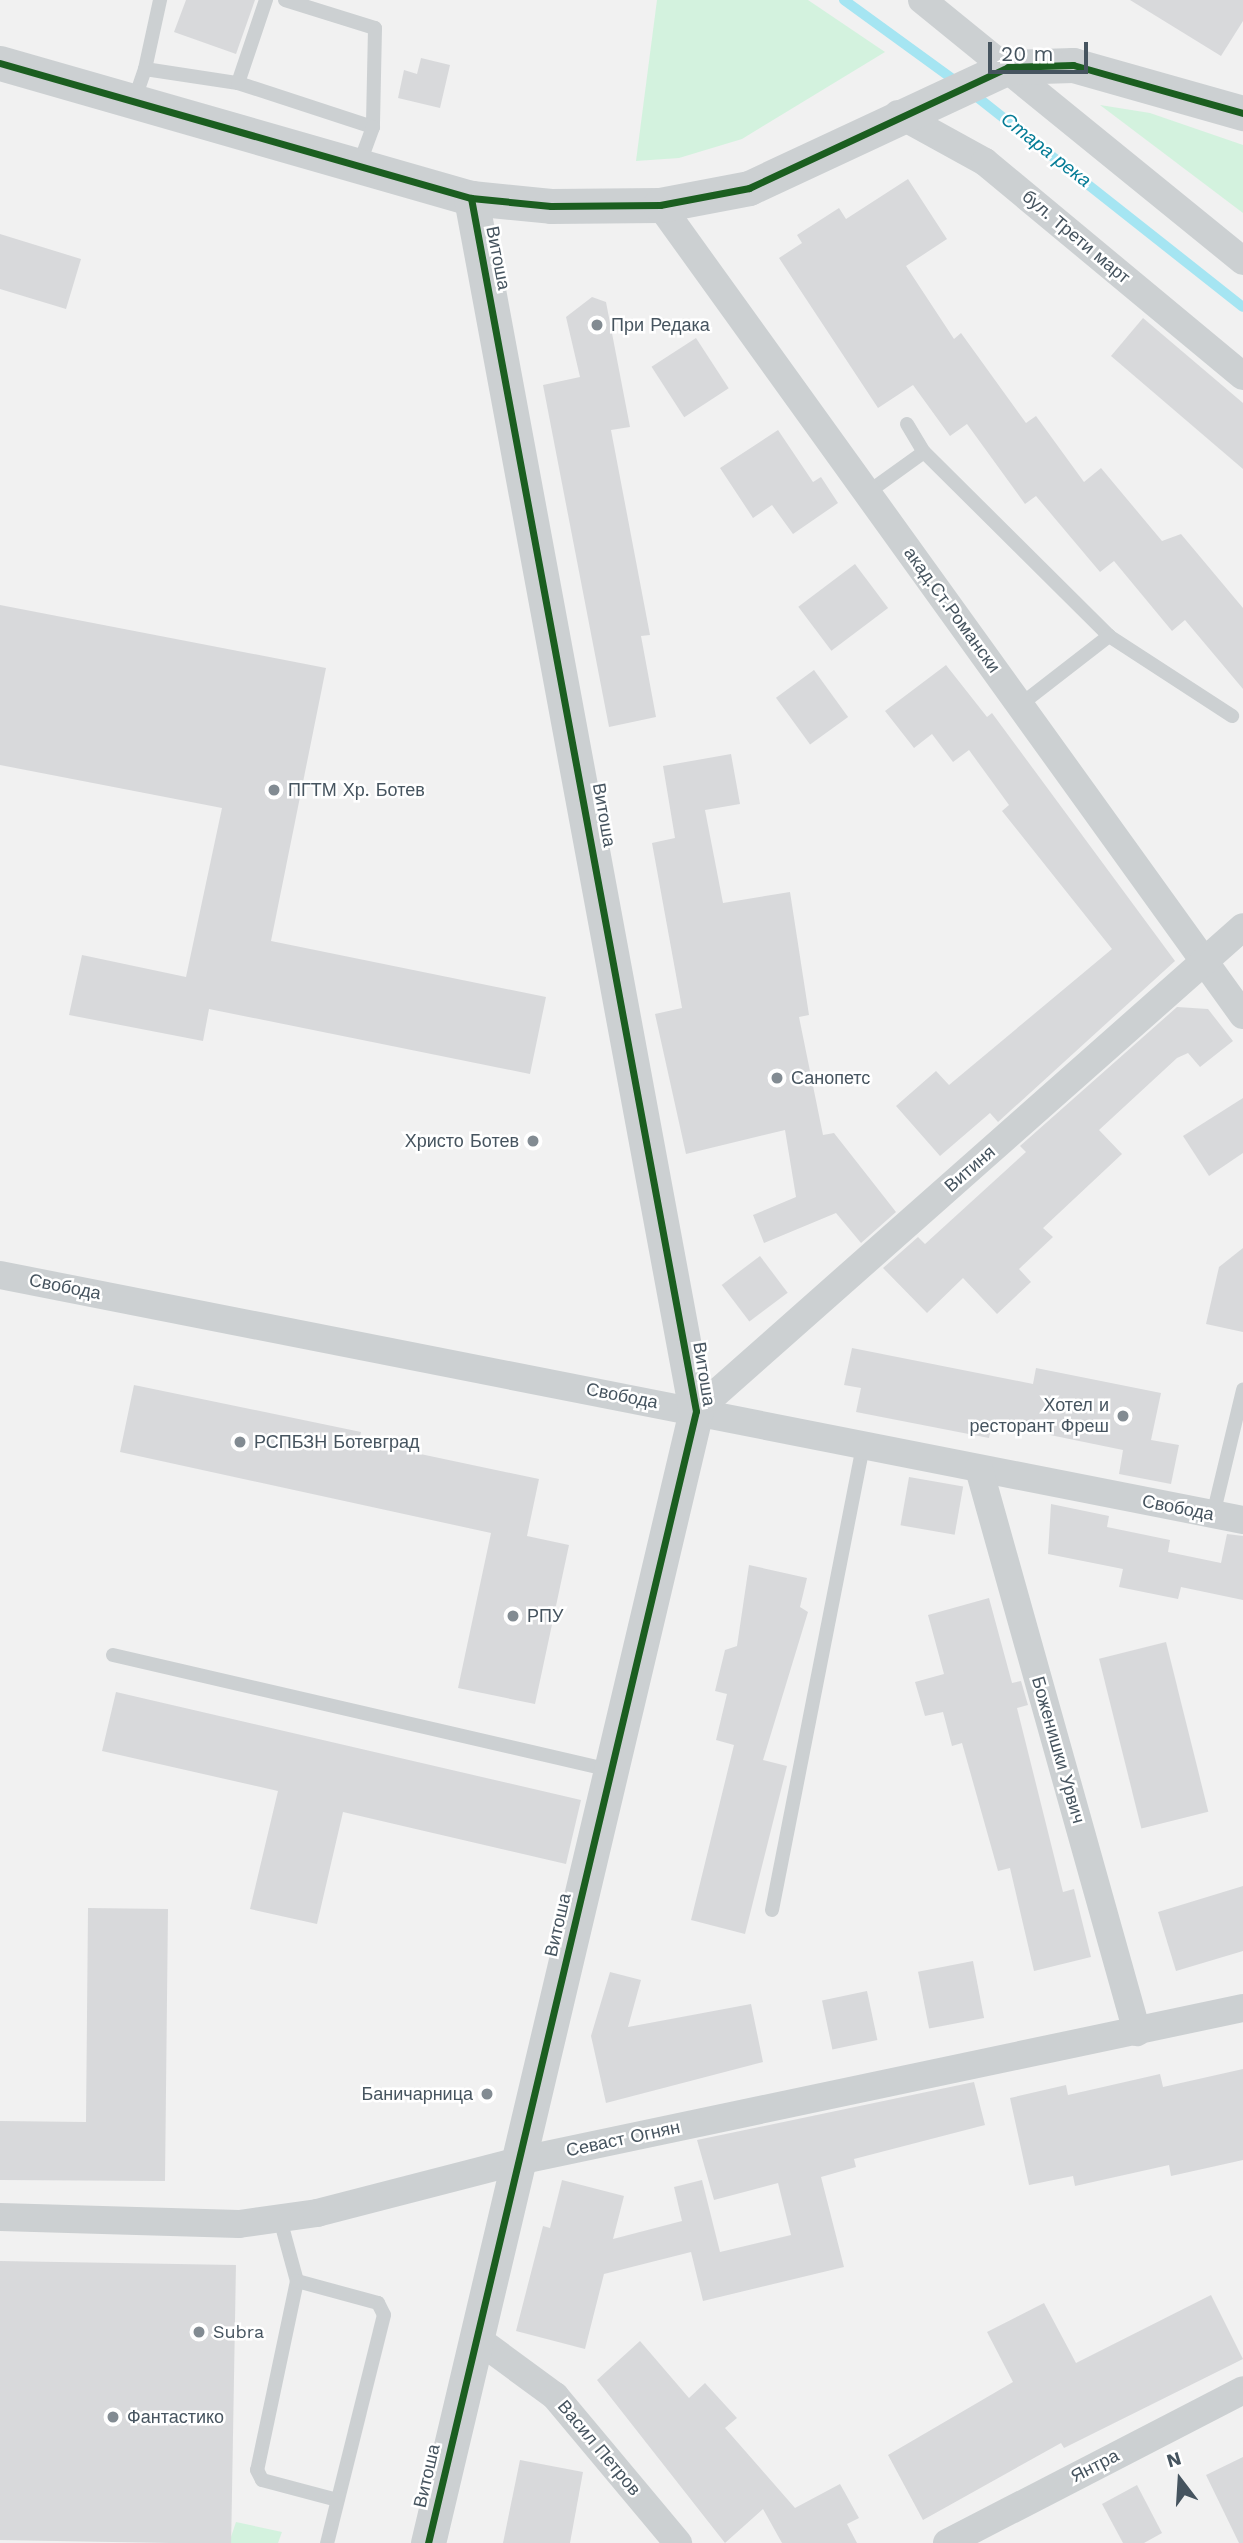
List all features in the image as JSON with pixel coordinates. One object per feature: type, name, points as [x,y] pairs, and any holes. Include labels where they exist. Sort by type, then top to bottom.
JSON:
[{"type":"street","points":[[922,0],[994,73],[1243,261]]},
{"type":"street","points":[[0,63],[471,198],[551,206],[660,205],[749,188],[898,114],[994,73],[1073,65],[1243,113]]},
{"type":"street","name":"бул. Трети март","points":[[898,114],[985,162],[1243,376]]},
{"type":"street","name":"Витоша","points":[[428,2543],[696,1411],[471,198]]},
{"type":"street","name":"акад.Ст.Романски","points":[[660,205],[1243,1015]]},
{"type":"street","name":"Витиня","points":[[696,1411],[1243,927]]},
{"type":"street","name":"Свобода","points":[[0,1275],[864,1443],[979,1469],[1243,1520]]},
{"type":"street","name":"Боженишки Урвич","points":[[979,1469],[1137,2032]]},
{"type":"street","name":"Севаст Огнян","points":[[0,2217],[239,2224],[280,2219],[518,2161],[1243,2008]]},
{"type":"street","name":"Васил Петров","points":[[477,2338],[555,2396],[678,2543]]},
{"type":"street","name":"Янтра","points":[[947,2543],[1243,2390]]},
{"type":"lane","points":[[134,102],[145,69],[160,0]]},
{"type":"lane","points":[[238,83],[267,0]]},
{"type":"lane","points":[[285,0],[375,28],[373,127],[359,166]]},
{"type":"lane","points":[[145,69],[238,83],[373,127]]},
{"type":"lane","points":[[907,424],[924,452],[1109,636],[1232,716]]},
{"type":"lane","points":[[867,493],[924,452]]},
{"type":"lane","points":[[1020,705],[1109,636]]},
{"type":"lane","points":[[1213,1515],[1243,1390]]},
{"type":"lane","points":[[772,1910],[864,1443]]},
{"type":"lane","points":[[113,1655],[611,1770]]},
{"type":"lane","points":[[280,2219],[297,2280],[257,2470],[262,2480],[337,2500]]},
{"type":"lane","points":[[297,2280],[378,2304],[384,2315],[327,2543]]},
{"type":"green space","points":[[657,0],[808,0],[885,52],[742,139],[679,158],[636,161]]},
{"type":"green space","points":[[1100,105],[1150,113],[1243,145],[1243,213]]},
{"type":"green space","points":[[236,2522],[282,2532],[278,2543],[229,2543]]},
{"type":"building","points":[[186,0],[255,0],[236,54],[174,32]]},
{"type":"building","points":[[1130,0],[1243,0],[1243,21],[1221,56]]},
{"type":"building","points":[[421,58],[450,65],[440,108],[398,98],[404,70],[417,74]]},
{"type":"building","points":[[908,179],[947,239],[906,266],[954,339],[961,333],[1026,423],[1036,416],[1084,482],[1101,468],[1162,541],[1181,534],[1243,608],[1243,689],[1185,620],[1172,631],[1114,561],[1100,572],[1036,496],[1025,504],[967,424],[950,436],[913,385],[878,408],[779,258],[802,243],[797,235],[839,208],[846,219]]},
{"type":"building","points":[[0,234],[81,259],[66,309],[0,289]]},
{"type":"building","points":[[592,297],[606,302],[630,427],[611,430],[650,635],[641,636],[656,717],[609,727],[543,385],[580,377],[566,317]]},
{"type":"building","points":[[1143,318],[1243,403],[1243,469],[1111,356]]},
{"type":"building","points":[[696,338],[729,388],[684,417],[652,367]]},
{"type":"building","points":[[778,430],[813,482],[821,477],[838,503],[793,534],[772,505],[753,518],[720,468]]},
{"type":"building","points":[[855,564],[888,608],[831,651],[798,607]]},
{"type":"building","points":[[0,605],[326,668],[271,941],[546,997],[530,1074],[209,1009],[203,1041],[69,1015],[82,955],[186,977],[222,808],[0,765]]},
{"type":"building","points":[[946,665],[987,717],[992,713],[1175,961],[998,1122],[990,1113],[940,1156],[896,1106],[936,1071],[949,1085],[1112,949],[1002,811],[1009,805],[969,750],[953,762],[932,734],[914,748],[885,711]]},
{"type":"building","points":[[814,670],[848,717],[810,745],[776,698]]},
{"type":"building","points":[[731,754],[740,804],[705,810],[723,903],[790,892],[809,1015],[799,1017],[823,1135],[834,1133],[896,1212],[861,1243],[836,1213],[764,1243],[753,1215],[796,1197],[785,1130],[686,1154],[655,1014],[682,1008],[652,843],[675,838],[663,766]]},
{"type":"building","points":[[1177,1007],[1208,1009],[1233,1041],[1200,1067],[1188,1053],[1177,1058],[1099,1130],[1122,1154],[1043,1228],[1053,1237],[1019,1269],[1031,1282],[997,1314],[963,1278],[927,1313],[883,1268],[918,1237],[925,1244],[1026,1152],[1020,1146]]},
{"type":"building","points":[[1243,1098],[1243,1153],[1209,1176],[1183,1136]]},
{"type":"building","points":[[1243,1248],[1243,1332],[1206,1324],[1219,1267]]},
{"type":"building","points":[[760,1256],[788,1293],[749,1322],[722,1285]]},
{"type":"building","points":[[852,1348],[1033,1384],[1036,1368],[1161,1393],[1151,1440],[1179,1445],[1171,1484],[1119,1474],[1123,1450],[992,1423],[989,1438],[856,1412],[861,1388],[844,1385]]},
{"type":"building","points":[[134,1385],[361,1432],[359,1441],[539,1479],[527,1536],[569,1545],[535,1704],[458,1688],[491,1533],[120,1452]]},
{"type":"building","points":[[909,1477],[963,1487],[955,1535],[900,1525]]},
{"type":"building","points":[[1051,1504],[1109,1516],[1107,1527],[1170,1540],[1168,1552],[1221,1563],[1227,1534],[1243,1536],[1243,1600],[1181,1587],[1178,1599],[1119,1587],[1123,1569],[1048,1554]]},
{"type":"building","points":[[749,1565],[807,1578],[800,1607],[808,1612],[763,1760],[787,1766],[745,1934],[691,1920],[734,1745],[716,1740],[727,1694],[715,1691],[725,1650],[737,1646]]},
{"type":"building","points":[[989,1598],[1012,1683],[1021,1681],[1028,1705],[1017,1708],[1063,1892],[1074,1889],[1091,1957],[1034,1971],[1010,1868],[998,1871],[962,1743],[952,1746],[943,1712],[925,1716],[915,1682],[944,1674],[928,1615]]},
{"type":"building","points":[[1166,1642],[1208,1812],[1141,1828],[1099,1659]]},
{"type":"building","points":[[116,1692],[581,1800],[566,1864],[343,1812],[317,1924],[250,1909],[278,1791],[102,1751]]},
{"type":"building","points":[[1243,1886],[1243,1951],[1176,1971],[1158,1912]]},
{"type":"building","points":[[88,1908],[168,1909],[165,2181],[0,2180],[0,2121],[86,2122]]},
{"type":"building","points":[[973,1961],[984,2018],[929,2029],[918,1972]]},
{"type":"building","points":[[610,1972],[641,1980],[628,2027],[751,2004],[763,2062],[606,2103],[591,2036]]},
{"type":"building","points":[[867,1991],[877,2040],[832,2049],[822,2001]]},
{"type":"building","points":[[1243,2069],[1243,2160],[1171,2176],[1169,2165],[1075,2186],[1073,2176],[1029,2185],[1010,2098],[1066,2085],[1068,2095],[1160,2074],[1163,2087]]},
{"type":"building","points":[[974,2082],[985,2125],[854,2159],[856,2167],[821,2177],[844,2267],[703,2301],[691,2252],[604,2274],[585,2349],[516,2331],[543,2226],[550,2228],[562,2180],[624,2196],[613,2239],[682,2221],[674,2187],[702,2180],[720,2252],[791,2235],[778,2183],[714,2200],[697,2140]]},
{"type":"building","name":"Фантастико","points":[[0,2261],[236,2265],[231,2543],[0,2540]]},
{"type":"building","points":[[1211,2295],[1243,2359],[1064,2448],[1061,2443],[923,2520],[888,2455],[1013,2382],[987,2332],[1044,2303],[1076,2363]]},
{"type":"building","points":[[640,2341],[689,2398],[705,2383],[737,2418],[725,2428],[795,2508],[840,2484],[859,2518],[847,2524],[857,2543],[782,2543],[763,2509],[725,2543],[597,2380]]},
{"type":"building","points":[[1243,2457],[1243,2543],[1239,2543],[1206,2475]]},
{"type":"building","points":[[520,2460],[583,2472],[570,2543],[503,2543]]},
{"type":"building","points":[[1137,2485],[1162,2533],[1144,2543],[1123,2543],[1102,2504]]},
{"type":"waterway","name":"Стара река","points":[[844,0],[957,82]]},
{"type":"waterway","name":"Стара река","points":[[972,93],[1243,307]]},
{"type":"cycle path","points":[[0,63],[471,198],[551,206],[660,205],[749,188],[1008,67],[1073,65],[1243,113]]},
{"type":"cycle path","points":[[428,2543],[696,1411],[471,198]]},
{"type":"place","name":"При Редака","points":[[597,325]]},
{"type":"place","name":"ПГТМ Хр. Ботев","points":[[274,790]]},
{"type":"place","name":"Санопетс","points":[[777,1078]]},
{"type":"place","name":"Христо Ботев","points":[[533,1141]]},
{"type":"place","name":"Хотел и ресторант Фреш","points":[[1123,1416]]},
{"type":"place","name":"РСПБЗН Ботевград","points":[[240,1442]]},
{"type":"place","name":"РПУ","points":[[513,1616]]},
{"type":"place","name":"Баничарница","points":[[487,2094]]},
{"type":"place","name":"Subra","points":[[199,2332]]},
{"type":"place","name":"Фантастико","points":[[113,2417]]}]
